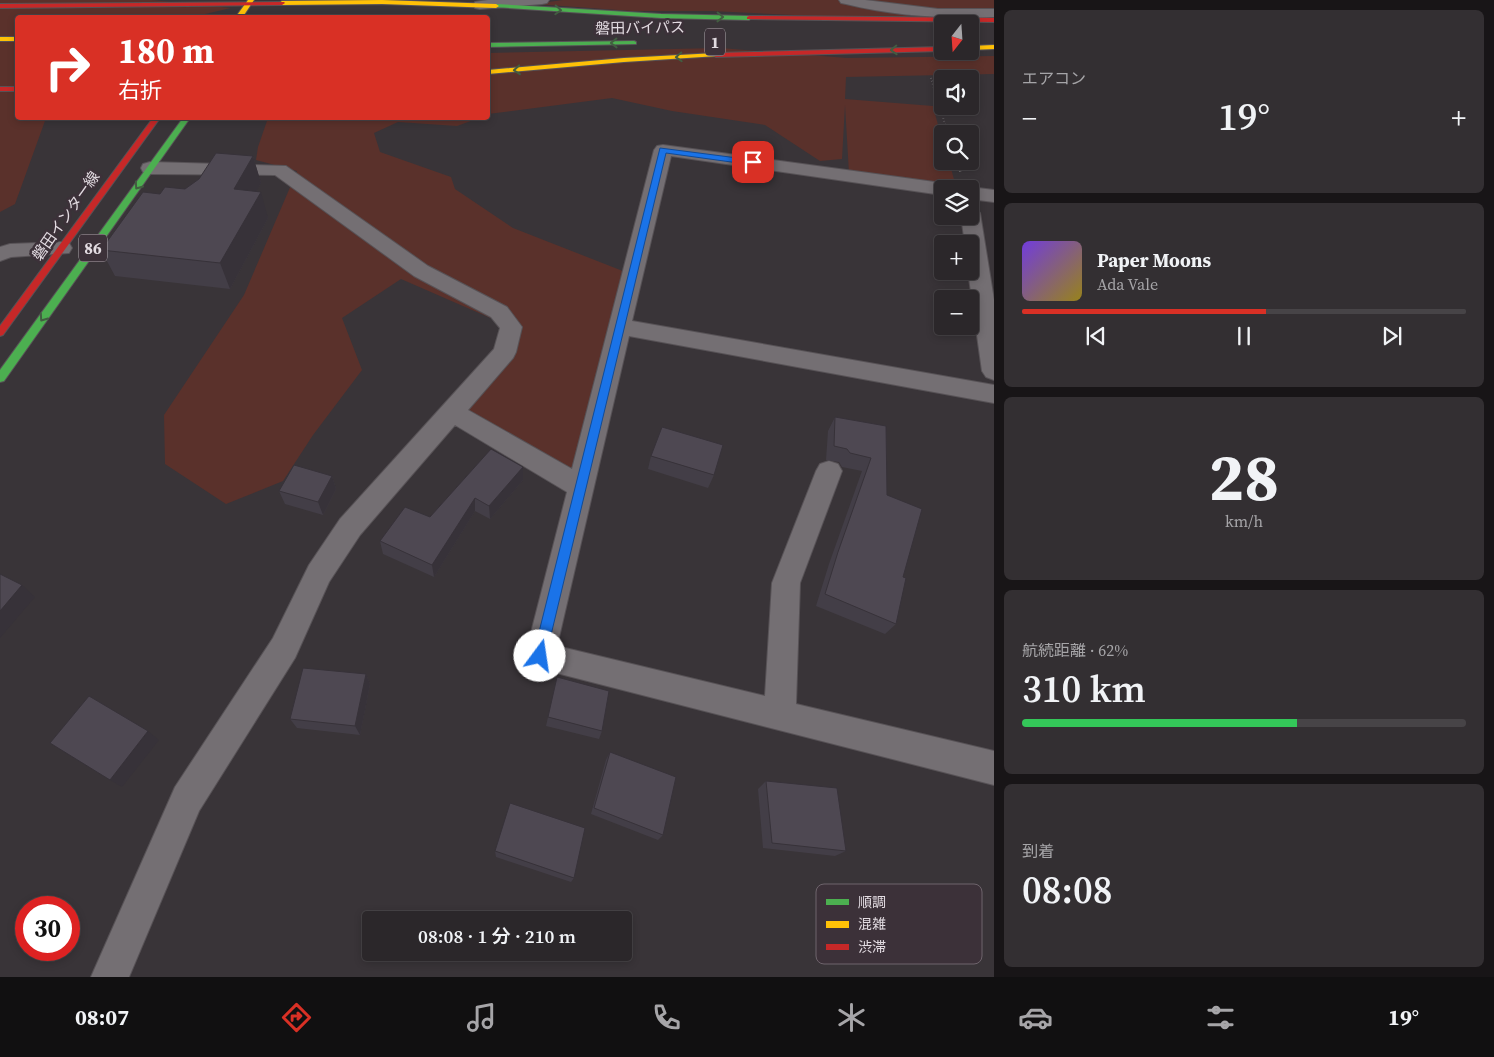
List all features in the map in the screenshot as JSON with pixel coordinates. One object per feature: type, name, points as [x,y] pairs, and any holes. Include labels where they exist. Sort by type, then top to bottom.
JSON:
[{"type":"main road","points":[[240,15],[250,1]]},
{"type":"main road","points":[[1,6],[250,1],[382,2],[480,5],[661,16],[867,20],[994,20]]},
{"type":"main road","points":[[979,28],[994,27]]},
{"type":"main road","points":[[802,30],[934,28]]},
{"type":"main road","points":[[979,40],[994,39]]},
{"type":"main road","points":[[820,40],[934,40]]},
{"type":"main road","name":"磐田バイパス","points":[[490,45],[644,43]]},
{"type":"main road","points":[[979,48],[994,47]]},
{"type":"main road","points":[[490,72],[624,60],[742,53],[934,49]]},
{"type":"main road","points":[[0,50],[15,50]]},
{"type":"main road","points":[[0,89],[15,89]]},
{"type":"main road","name":"磐田インター線","points":[[0,333],[155,120]]},
{"type":"main road","name":"86","points":[[0,378],[185,120]]},
{"type":"street","points":[[480,5],[542,0]]},
{"type":"street","points":[[846,0],[886,7],[938,12],[994,14]]},
{"type":"street","points":[[934,188],[663,150],[540,656],[994,768]]},
{"type":"street","points":[[110,977],[187,799],[284,648],[319,574],[350,527],[505,352],[511,327],[499,312],[421,270],[279,170],[150,168]]},
{"type":"street","points":[[979,194],[994,196]]},
{"type":"street","points":[[972,225],[994,371]]},
{"type":"street","points":[[0,254],[62,248]]},
{"type":"street","points":[[620,327],[994,394]]},
{"type":"street","points":[[452,412],[581,487]]},
{"type":"street","points":[[780,715],[786,583],[829,471]]},
{"type":"path","points":[[931,78],[945,125]]},
{"type":"shaded area","points":[[0,0],[152,0],[231,8],[201,15],[15,15],[15,120],[45,120],[15,204],[0,212]]},
{"type":"shaded area","points":[[563,0],[994,0],[994,13],[919,10],[899,20],[711,11],[632,11],[534,4]]},
{"type":"shaded area","points":[[720,48],[847,58],[934,57],[934,60],[979,60],[979,56],[994,56],[994,74],[979,74],[979,70],[934,70],[934,75],[846,77],[845,99],[933,106],[938,125],[934,125],[934,170],[951,170],[954,180],[934,180],[934,184],[849,173],[845,105],[842,159],[820,161],[765,125],[672,111],[612,98],[490,114],[490,53]]},
{"type":"shaded area","points":[[267,120],[474,120],[457,126],[398,122],[374,133],[380,152],[451,177],[455,189],[513,228],[633,275],[581,487],[452,412],[511,327],[401,279],[342,318],[362,370],[313,435],[283,481],[226,504],[165,464],[164,415],[244,295],[297,171],[256,160],[258,147]]},
{"type":"building","points":[[216,153],[253,156],[234,189],[261,192],[220,263],[101,250],[143,192],[160,194],[165,187],[185,189],[199,179]]},
{"type":"building","points":[[835,417],[886,426],[887,495],[922,509],[903,577],[906,578],[896,624],[825,594],[871,458],[850,453],[847,449],[834,446]]},
{"type":"building","points":[[662,427],[723,445],[714,475],[651,456]]},
{"type":"building","points":[[491,449],[523,467],[489,506],[475,498],[432,565],[380,541],[405,507],[430,517]]},
{"type":"building","points":[[294,465],[332,476],[318,502],[279,491]]},
{"type":"building","points":[[0,574],[22,585],[0,611]]},
{"type":"building","points":[[303,668],[366,674],[355,726],[290,719]]},
{"type":"building","points":[[557,677],[609,691],[602,731],[548,717]]},
{"type":"building","points":[[89,696],[148,731],[110,780],[50,743]]},
{"type":"building","points":[[610,752],[676,777],[663,835],[594,808]]},
{"type":"building","points":[[766,781],[837,788],[846,851],[772,843]]},
{"type":"building","points":[[510,803],[585,828],[574,878],[495,851]]},
{"type":"traffic: fast","points":[[496,6],[661,16],[749,18]]},
{"type":"traffic: fast","points":[[490,45],[634,43]]},
{"type":"traffic: fast","points":[[0,378],[185,120]]},
{"type":"traffic: slow","points":[[240,15],[251,0]]},
{"type":"traffic: slow","points":[[282,3],[382,2],[496,6]]},
{"type":"traffic: slow","points":[[0,39],[15,39]]},
{"type":"traffic: slow","points":[[979,48],[994,47]]},
{"type":"traffic: slow","points":[[490,72],[624,60],[716,55]]},
{"type":"traffic: jam","points":[[0,6],[282,3]]},
{"type":"traffic: jam","points":[[749,18],[994,20]]},
{"type":"traffic: jam","points":[[716,55],[934,49]]},
{"type":"traffic: jam","points":[[0,89],[15,89]]},
{"type":"traffic: jam","points":[[0,333],[155,120]]},
{"type":"route","points":[[540,656],[663,150],[753,162]]}]
